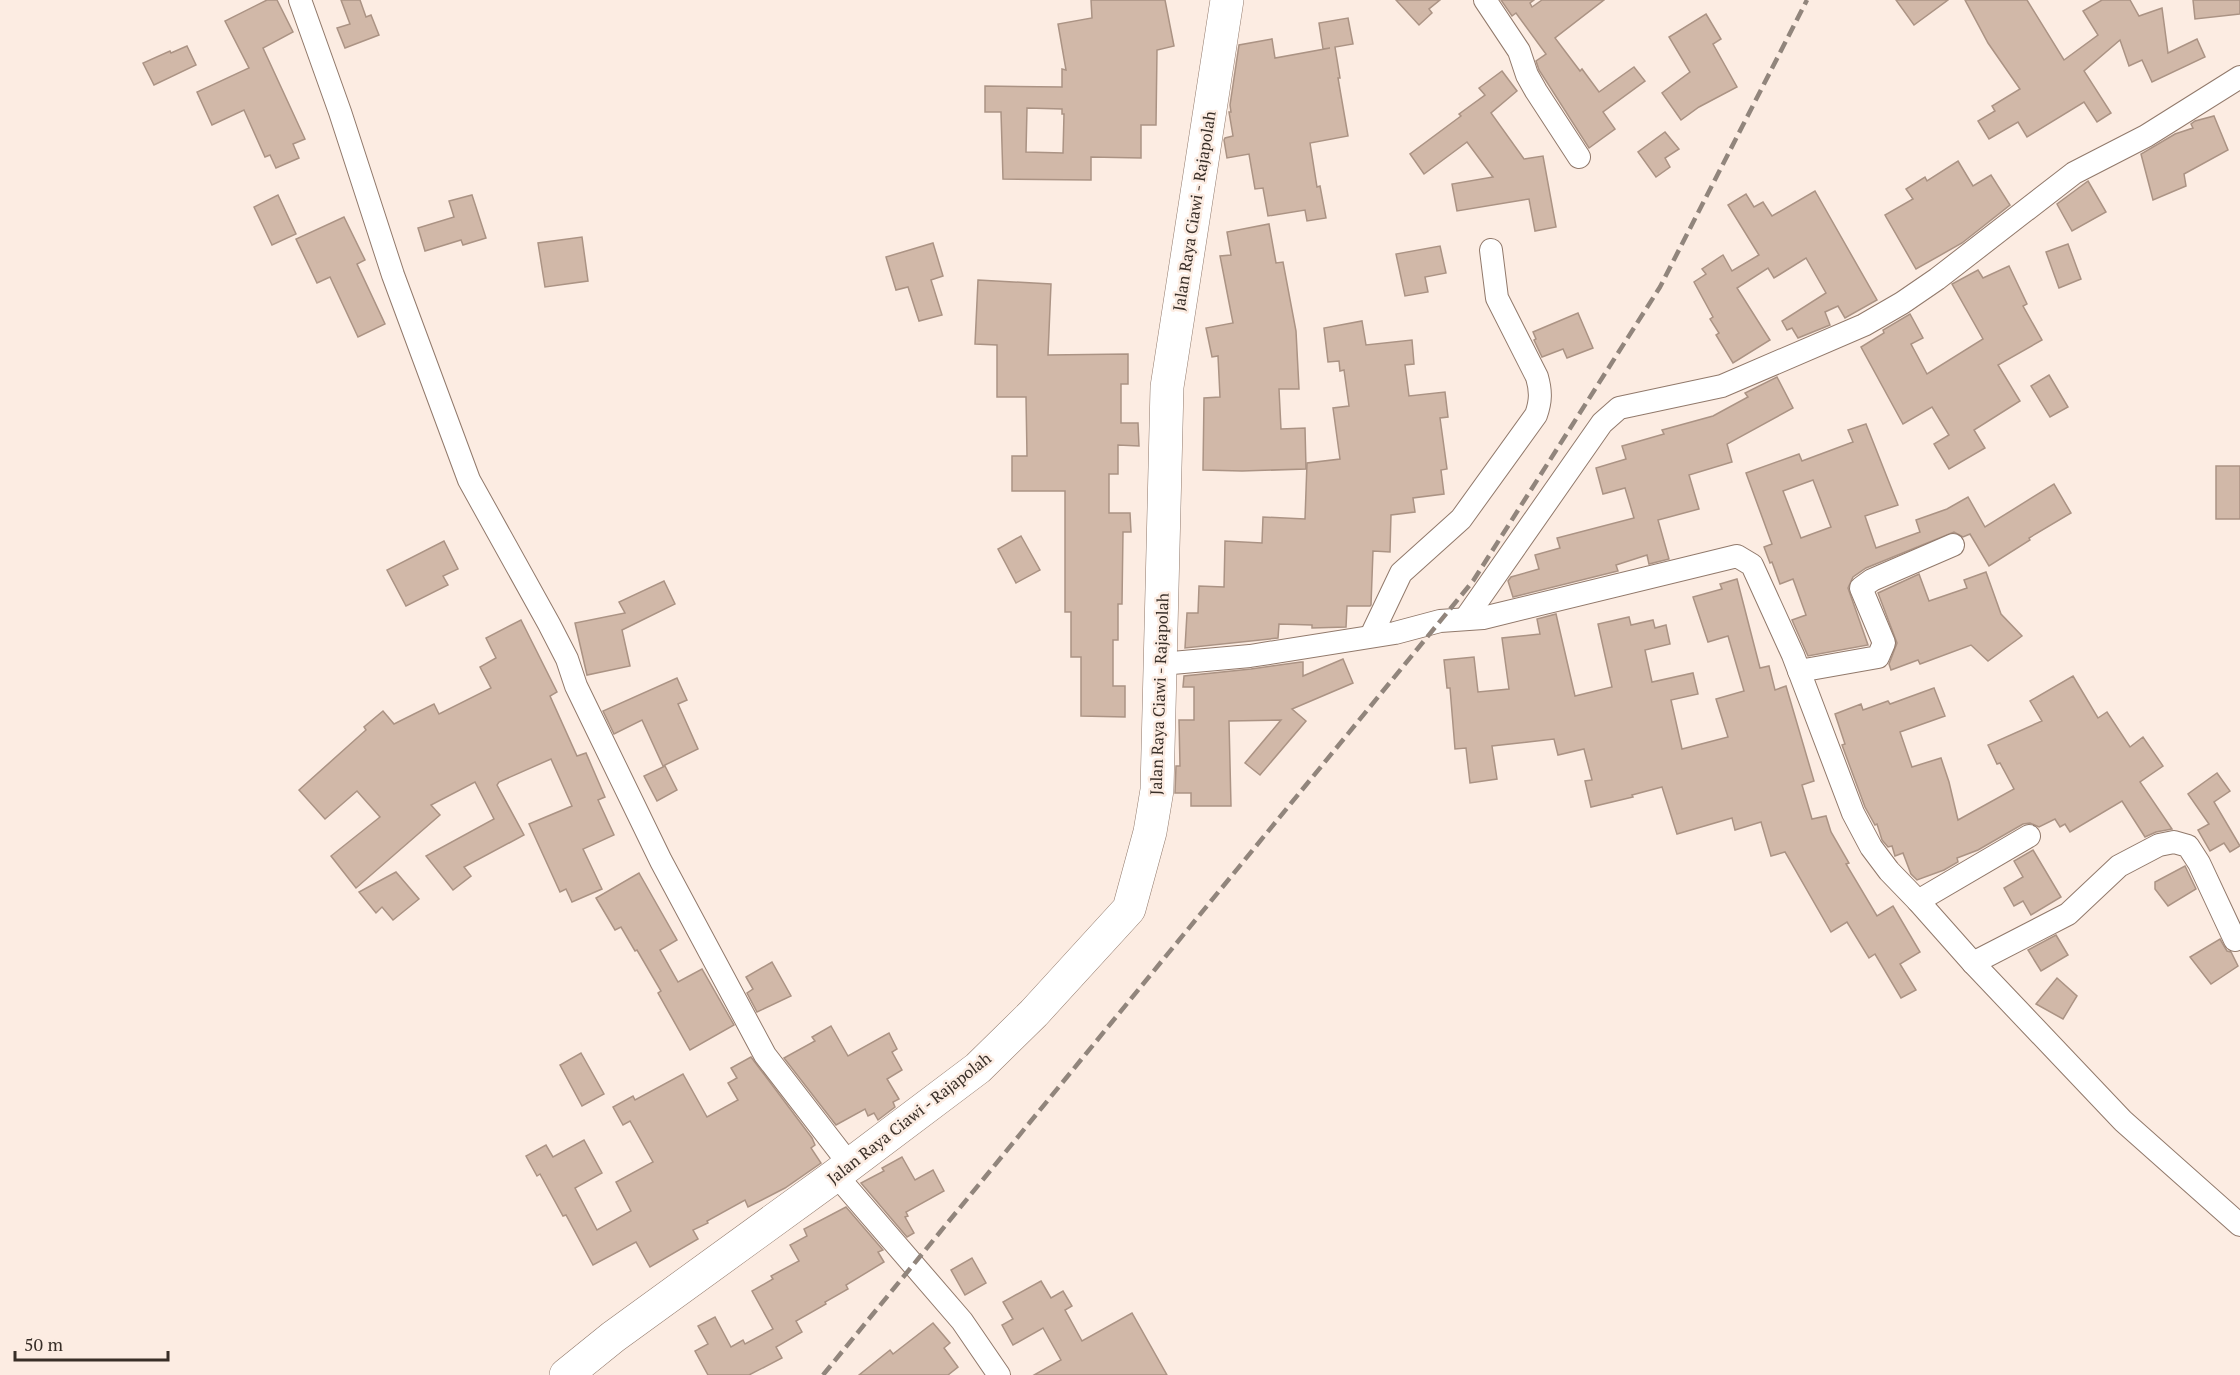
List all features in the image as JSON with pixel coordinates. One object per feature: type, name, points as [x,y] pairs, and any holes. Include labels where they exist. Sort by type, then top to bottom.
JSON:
[{"type":"highway","name":"Jalan Raya Ciawi - Rajapolah","points":[[566,1375],[978,1068],[1034,1013],[1129,909],[1150,832],[1157,790],[1167,387],[1227,0]]},
{"type":"street","points":[[300,0],[340,112],[393,275],[469,480],[549,624],[567,660],[576,687],[661,861],[765,1055],[843,1170],[962,1321],[999,1375]]},
{"type":"street","points":[[1485,0],[1519,51],[1527,75],[1536,91],[1579,157]]},
{"type":"street","points":[[1465,620],[1602,423],[1619,408],[1722,386],[1864,325],[1937,279],[2074,173],[2146,136],[2240,77]]},
{"type":"street","points":[[1371,636],[1401,573],[1461,519],[1536,415],[1539,406],[1540,388],[1537,377],[1497,298],[1491,250]]},
{"type":"street","points":[[1799,671],[1878,657],[1884,643],[1861,588],[1872,580],[1953,545]]},
{"type":"street","points":[[1161,664],[1250,656],[1395,633],[1440,621],[1483,618],[1737,556],[1752,565],[1799,671],[1853,813],[1871,847],[1889,871],[2123,1121],[2240,1225]]},
{"type":"street","points":[[1918,901],[2029,836]]},
{"type":"street","points":[[1973,963],[2068,914],[2119,866],[2159,845],[2174,842],[2188,846],[2199,863],[2235,940]]},
{"type":"building","points":[[267,0],[277,0],[293,32],[263,48],[305,139],[293,144],[299,158],[276,168],[270,155],[265,157],[244,110],[212,125],[197,92],[249,68],[225,21]]},
{"type":"building","points":[[341,0],[360,0],[366,17],[371,15],[379,35],[345,48],[337,28],[350,24]]},
{"type":"building","points":[[1091,0],[1165,0],[1174,46],[1157,50],[1156,125],[1141,125],[1141,158],[1091,157],[1091,180],[1003,179],[1001,112],[985,112],[985,86],[1062,87],[1062,69],[1066,70],[1058,24],[1092,18]],"holes":[[[1027,108],[1062,109],[1062,114],[1064,114],[1063,153],[1026,152]]]},
{"type":"building","points":[[1396,0],[1440,0],[1429,9],[1432,13],[1419,25]]},
{"type":"building","points":[[1501,0],[1534,0],[1530,3],[1532,7],[1542,0],[1604,0],[1555,38],[1599,92],[1634,67],[1645,81],[1603,112],[1615,129],[1589,148],[1539,70],[1536,61],[1546,54],[1516,13],[1512,16]]},
{"type":"building","points":[[1896,0],[1948,0],[1914,25]]},
{"type":"building","points":[[1965,0],[2027,0],[2064,60],[2098,35],[2083,11],[2102,0],[2130,0],[2139,16],[2162,8],[2168,53],[2197,39],[2205,57],[2152,82],[2142,60],[2129,66],[2120,40],[2084,71],[2111,113],[2097,122],[2084,102],[2027,137],[2018,122],[1989,139],[1978,121],[1995,111],[1992,106],[2020,89],[1988,43]]},
{"type":"building","points":[[2193,0],[2240,0],[2240,14],[2195,19]]},
{"type":"building","points":[[1706,14],[1721,39],[1713,44],[1737,87],[1699,107],[1681,120],[1662,93],[1690,72],[1669,37]]},
{"type":"building","points":[[1348,18],[1353,44],[1335,47],[1348,136],[1310,143],[1317,187],[1320,186],[1326,218],[1307,221],[1305,210],[1268,216],[1263,188],[1255,189],[1249,154],[1227,158],[1224,140],[1233,136],[1229,112],[1231,112],[1230,105],[1239,45],[1272,39],[1275,58],[1330,48],[1323,49],[1319,23]]},
{"type":"building","points":[[187,46],[196,65],[154,85],[143,63]]},
{"type":"building","points":[[1502,71],[1517,91],[1491,113],[1524,159],[1543,156],[1556,227],[1535,231],[1529,199],[1457,211],[1452,184],[1493,177],[1467,142],[1424,174],[1410,154],[1485,95],[1479,88]]},
{"type":"building","points":[[2214,116],[2228,150],[2184,174],[2186,186],[2153,200],[2141,154],[2175,134],[2193,128],[2191,124],[2195,121]]},
{"type":"building","points":[[1665,132],[1679,149],[1665,158],[1670,167],[1656,177],[1638,152]]},
{"type":"building","points":[[1958,161],[1973,186],[1991,175],[2010,205],[1962,243],[1916,269],[1885,215],[1913,199],[1906,189],[1925,177],[1927,181]]},
{"type":"building","points":[[2088,181],[2106,212],[2072,231],[2057,204]]},
{"type":"building","points":[[1815,191],[1877,300],[1845,318],[1838,306],[1825,312],[1830,325],[1798,338],[1792,328],[1787,330],[1782,321],[1826,293],[1806,258],[1774,278],[1768,268],[1737,288],[1770,340],[1733,363],[1716,335],[1719,333],[1710,319],[1713,317],[1694,282],[1706,274],[1702,269],[1723,255],[1732,271],[1759,255],[1728,205],[1746,194],[1754,207],[1763,202],[1772,216]]},
{"type":"building","points":[[278,195],[296,234],[272,245],[254,207]]},
{"type":"building","points":[[472,195],[486,238],[463,245],[461,240],[425,251],[418,228],[454,217],[449,201]]},
{"type":"building","points":[[344,217],[365,260],[357,264],[385,324],[358,337],[330,277],[317,283],[296,239]]},
{"type":"building","points":[[1269,224],[1276,263],[1283,262],[1296,331],[1299,389],[1279,389],[1281,429],[1305,428],[1306,469],[1203,470],[1204,398],[1220,397],[1218,356],[1212,357],[1206,328],[1233,323],[1220,256],[1231,255],[1227,232]]},
{"type":"building","points":[[582,237],[588,281],[545,287],[538,243]]},
{"type":"building","points":[[933,243],[943,276],[931,280],[942,315],[919,321],[908,287],[896,290],[886,257]]},
{"type":"building","points":[[2068,244],[2081,279],[2059,288],[2046,252]]},
{"type":"building","points":[[1440,246],[1446,273],[1425,277],[1428,292],[1405,296],[1396,254]]},
{"type":"building","points":[[2009,266],[2027,304],[2023,306],[2042,340],[1998,365],[2020,401],[1974,430],[1985,448],[1949,469],[1934,444],[1949,435],[1932,407],[1903,424],[1861,347],[1884,333],[1883,330],[1910,314],[1923,338],[1911,344],[1927,374],[1983,339],[1952,284],[1978,270],[1983,278]]},
{"type":"building","points":[[978,280],[1051,284],[1048,355],[1128,354],[1128,384],[1121,384],[1121,423],[1138,423],[1139,446],[1118,445],[1118,474],[1109,474],[1109,513],[1130,513],[1131,532],[1123,532],[1122,604],[1118,604],[1118,640],[1113,640],[1113,686],[1125,686],[1125,717],[1081,716],[1081,657],[1071,657],[1071,612],[1065,612],[1065,491],[1012,491],[1012,456],[1027,456],[1026,397],[997,397],[997,345],[975,344]]},
{"type":"building","points":[[1578,313],[1593,348],[1567,358],[1563,349],[1542,357],[1533,332]]},
{"type":"building","points":[[1362,321],[1366,345],[1412,340],[1414,364],[1405,365],[1409,396],[1445,392],[1448,417],[1440,418],[1447,469],[1441,470],[1444,494],[1413,498],[1415,512],[1391,515],[1390,552],[1373,551],[1371,605],[1347,606],[1346,627],[1312,628],[1312,625],[1279,624],[1278,638],[1185,648],[1187,613],[1198,613],[1199,586],[1224,587],[1225,541],[1262,543],[1263,517],[1305,519],[1307,463],[1340,459],[1333,408],[1349,406],[1344,370],[1340,371],[1339,361],[1328,362],[1324,328]]},
{"type":"building","points":[[2049,375],[2068,407],[2050,417],[2031,386]]},
{"type":"building","points":[[1777,377],[1793,408],[1727,444],[1732,462],[1689,475],[1699,509],[1658,520],[1669,559],[1649,564],[1647,555],[1616,565],[1618,571],[1513,597],[1508,581],[1511,577],[1539,569],[1535,555],[1560,548],[1557,538],[1634,518],[1625,488],[1603,494],[1596,468],[1626,459],[1622,446],[1664,434],[1662,430],[1713,416],[1748,397],[1745,393]]},
{"type":"building","points":[[1866,424],[1898,505],[1865,516],[1876,548],[1920,532],[1916,520],[1947,509],[1968,497],[1985,527],[2054,484],[2071,513],[2029,538],[2030,540],[1989,566],[1970,534],[1963,537],[1954,532],[1866,568],[1853,577],[1848,588],[1868,645],[1808,656],[1792,620],[1806,615],[1793,579],[1780,584],[1772,562],[1770,563],[1764,547],[1772,544],[1746,473],[1799,454],[1802,461],[1853,442],[1848,430]],"holes":[[[1813,480],[1831,527],[1801,538],[1783,491]]]},
{"type":"building","points":[[2216,466],[2240,466],[2240,519],[2216,519]]},
{"type":"building","points":[[1021,536],[1040,570],[1016,583],[998,549]]},
{"type":"building","points":[[444,541],[458,569],[443,576],[448,585],[406,606],[387,570]]},
{"type":"building","points":[[1986,572],[2001,614],[2022,636],[1988,661],[1971,645],[1920,664],[1918,660],[1891,670],[1889,664],[1897,643],[1878,593],[1919,574],[1929,601],[1967,588],[1964,580]]},
{"type":"building","points":[[1737,579],[1760,668],[1769,666],[1775,690],[1786,686],[1814,781],[1802,785],[1812,819],[1826,816],[1831,832],[1849,863],[1846,864],[1877,916],[1893,906],[1920,952],[1900,964],[1916,990],[1901,998],[1875,954],[1869,958],[1847,922],[1831,932],[1785,852],[1771,856],[1761,822],[1735,830],[1732,818],[1677,834],[1662,787],[1591,807],[1585,781],[1592,780],[1584,749],[1558,755],[1554,739],[1492,746],[1497,779],[1470,783],[1466,748],[1455,749],[1450,688],[1447,688],[1444,660],[1474,657],[1478,692],[1509,689],[1502,638],[1540,634],[1537,619],[1556,614],[1575,696],[1612,687],[1598,624],[1629,617],[1631,625],[1653,620],[1655,628],[1666,625],[1670,644],[1645,650],[1652,682],[1693,673],[1698,694],[1671,700],[1682,749],[1728,737],[1716,699],[1744,691],[1728,636],[1708,642],[1693,597],[1722,589],[1720,584]]},
{"type":"building","points":[[664,581],[675,604],[622,630],[630,666],[587,675],[575,623],[625,613],[619,602]]},
{"type":"building","points":[[521,620],[557,692],[550,696],[577,756],[586,753],[605,797],[598,800],[614,835],[583,849],[602,889],[572,902],[566,889],[560,892],[529,824],[572,806],[551,759],[499,782],[497,785],[524,835],[464,867],[471,876],[453,890],[426,856],[494,819],[475,782],[431,805],[440,815],[356,888],[331,856],[380,817],[357,791],[325,819],[299,790],[366,730],[364,727],[383,711],[394,724],[434,704],[439,714],[491,688],[480,667],[496,658],[486,638]]},
{"type":"building","points":[[1343,659],[1353,683],[1292,709],[1306,721],[1260,775],[1245,763],[1281,720],[1229,721],[1231,806],[1191,806],[1191,793],[1175,793],[1176,766],[1180,766],[1179,720],[1194,720],[1194,687],[1183,687],[1184,676],[1303,662],[1303,676]]},
{"type":"building","points":[[2073,676],[2098,718],[2107,712],[2130,747],[2143,737],[2163,766],[2140,782],[2172,829],[2145,837],[2122,801],[2070,832],[2065,824],[2060,827],[2055,819],[2039,827],[2030,823],[2023,824],[1978,850],[1957,858],[1958,862],[1944,870],[1917,880],[1911,874],[1903,853],[1895,856],[1892,846],[1888,847],[1882,840],[1877,824],[1875,825],[1865,807],[1842,745],[1845,744],[1835,714],[1861,704],[1863,710],[1888,701],[1890,704],[1934,688],[1945,716],[1900,732],[1912,767],[1941,758],[1958,820],[2014,789],[2000,763],[1997,764],[1988,745],[2042,721],[2030,701]]},
{"type":"building","points":[[677,678],[687,700],[678,704],[698,749],[663,766],[642,720],[614,734],[603,711]]},
{"type":"building","points":[[665,766],[677,790],[657,801],[644,776]]},
{"type":"building","points":[[2217,773],[2230,791],[2214,802],[2240,846],[2230,852],[2224,843],[2210,851],[2198,830],[2209,824],[2188,794]]},
{"type":"building","points":[[2033,850],[2061,897],[2031,915],[2023,901],[2014,906],[2004,888],[2023,877],[2014,861]]},
{"type":"building","points":[[2185,866],[2196,889],[2168,906],[2155,889],[2155,882]]},
{"type":"building","points":[[396,872],[419,899],[393,920],[382,907],[376,913],[359,892]]},
{"type":"building","points":[[639,873],[677,940],[660,950],[678,982],[702,969],[734,1025],[690,1050],[658,993],[661,991],[637,950],[635,951],[621,927],[615,930],[596,898]]},
{"type":"building","points":[[2056,935],[2068,955],[2041,971],[2028,950]]},
{"type":"building","points":[[2220,939],[2227,951],[2231,952],[2238,966],[2211,984],[2190,957]]},
{"type":"building","points":[[772,962],[791,996],[757,1012],[747,993],[753,989],[746,977]]},
{"type":"building","points":[[2057,978],[2077,996],[2063,1019],[2036,1004]]},
{"type":"building","points":[[831,1026],[848,1056],[889,1033],[897,1049],[892,1052],[902,1070],[887,1079],[899,1099],[893,1102],[895,1107],[878,1120],[874,1113],[868,1116],[865,1109],[836,1125],[784,1058],[815,1041],[812,1037]]},
{"type":"building","points":[[581,1053],[604,1094],[582,1106],[560,1065]]},
{"type":"building","points":[[751,1057],[812,1138],[815,1145],[811,1148],[821,1163],[785,1188],[748,1207],[745,1200],[707,1221],[708,1223],[693,1230],[698,1239],[650,1267],[636,1242],[593,1265],[566,1215],[563,1216],[540,1174],[537,1176],[526,1156],[546,1145],[553,1157],[584,1140],[602,1173],[575,1188],[597,1230],[631,1211],[616,1182],[653,1162],[630,1121],[623,1125],[613,1107],[633,1096],[635,1100],[683,1074],[707,1117],[738,1100],[728,1083],[737,1078],[731,1068]]},
{"type":"building","points":[[902,1157],[915,1180],[933,1170],[944,1191],[906,1212],[908,1216],[905,1217],[914,1233],[907,1237],[861,1183],[884,1171],[882,1168]]},
{"type":"building","points":[[846,1207],[883,1250],[878,1252],[884,1262],[846,1285],[848,1289],[825,1302],[826,1304],[796,1321],[802,1332],[776,1347],[782,1358],[749,1375],[708,1375],[695,1351],[708,1344],[698,1326],[715,1317],[731,1347],[743,1340],[745,1344],[773,1329],[752,1291],[773,1279],[771,1276],[799,1261],[790,1245],[807,1236],[804,1229]]},
{"type":"building","points":[[972,1258],[986,1283],[965,1295],[951,1270]]},
{"type":"building","points":[[1041,1281],[1051,1298],[1063,1291],[1072,1306],[1065,1310],[1082,1341],[1132,1313],[1167,1375],[1034,1375],[1061,1360],[1043,1328],[1013,1345],[1002,1325],[1013,1319],[1003,1302]]},
{"type":"building","points":[[933,1323],[950,1343],[944,1348],[958,1367],[948,1375],[859,1375],[890,1350],[893,1354]]},
{"type":"railway","points":[[823,1375],[1473,581],[1660,287],[1807,0]]}]
